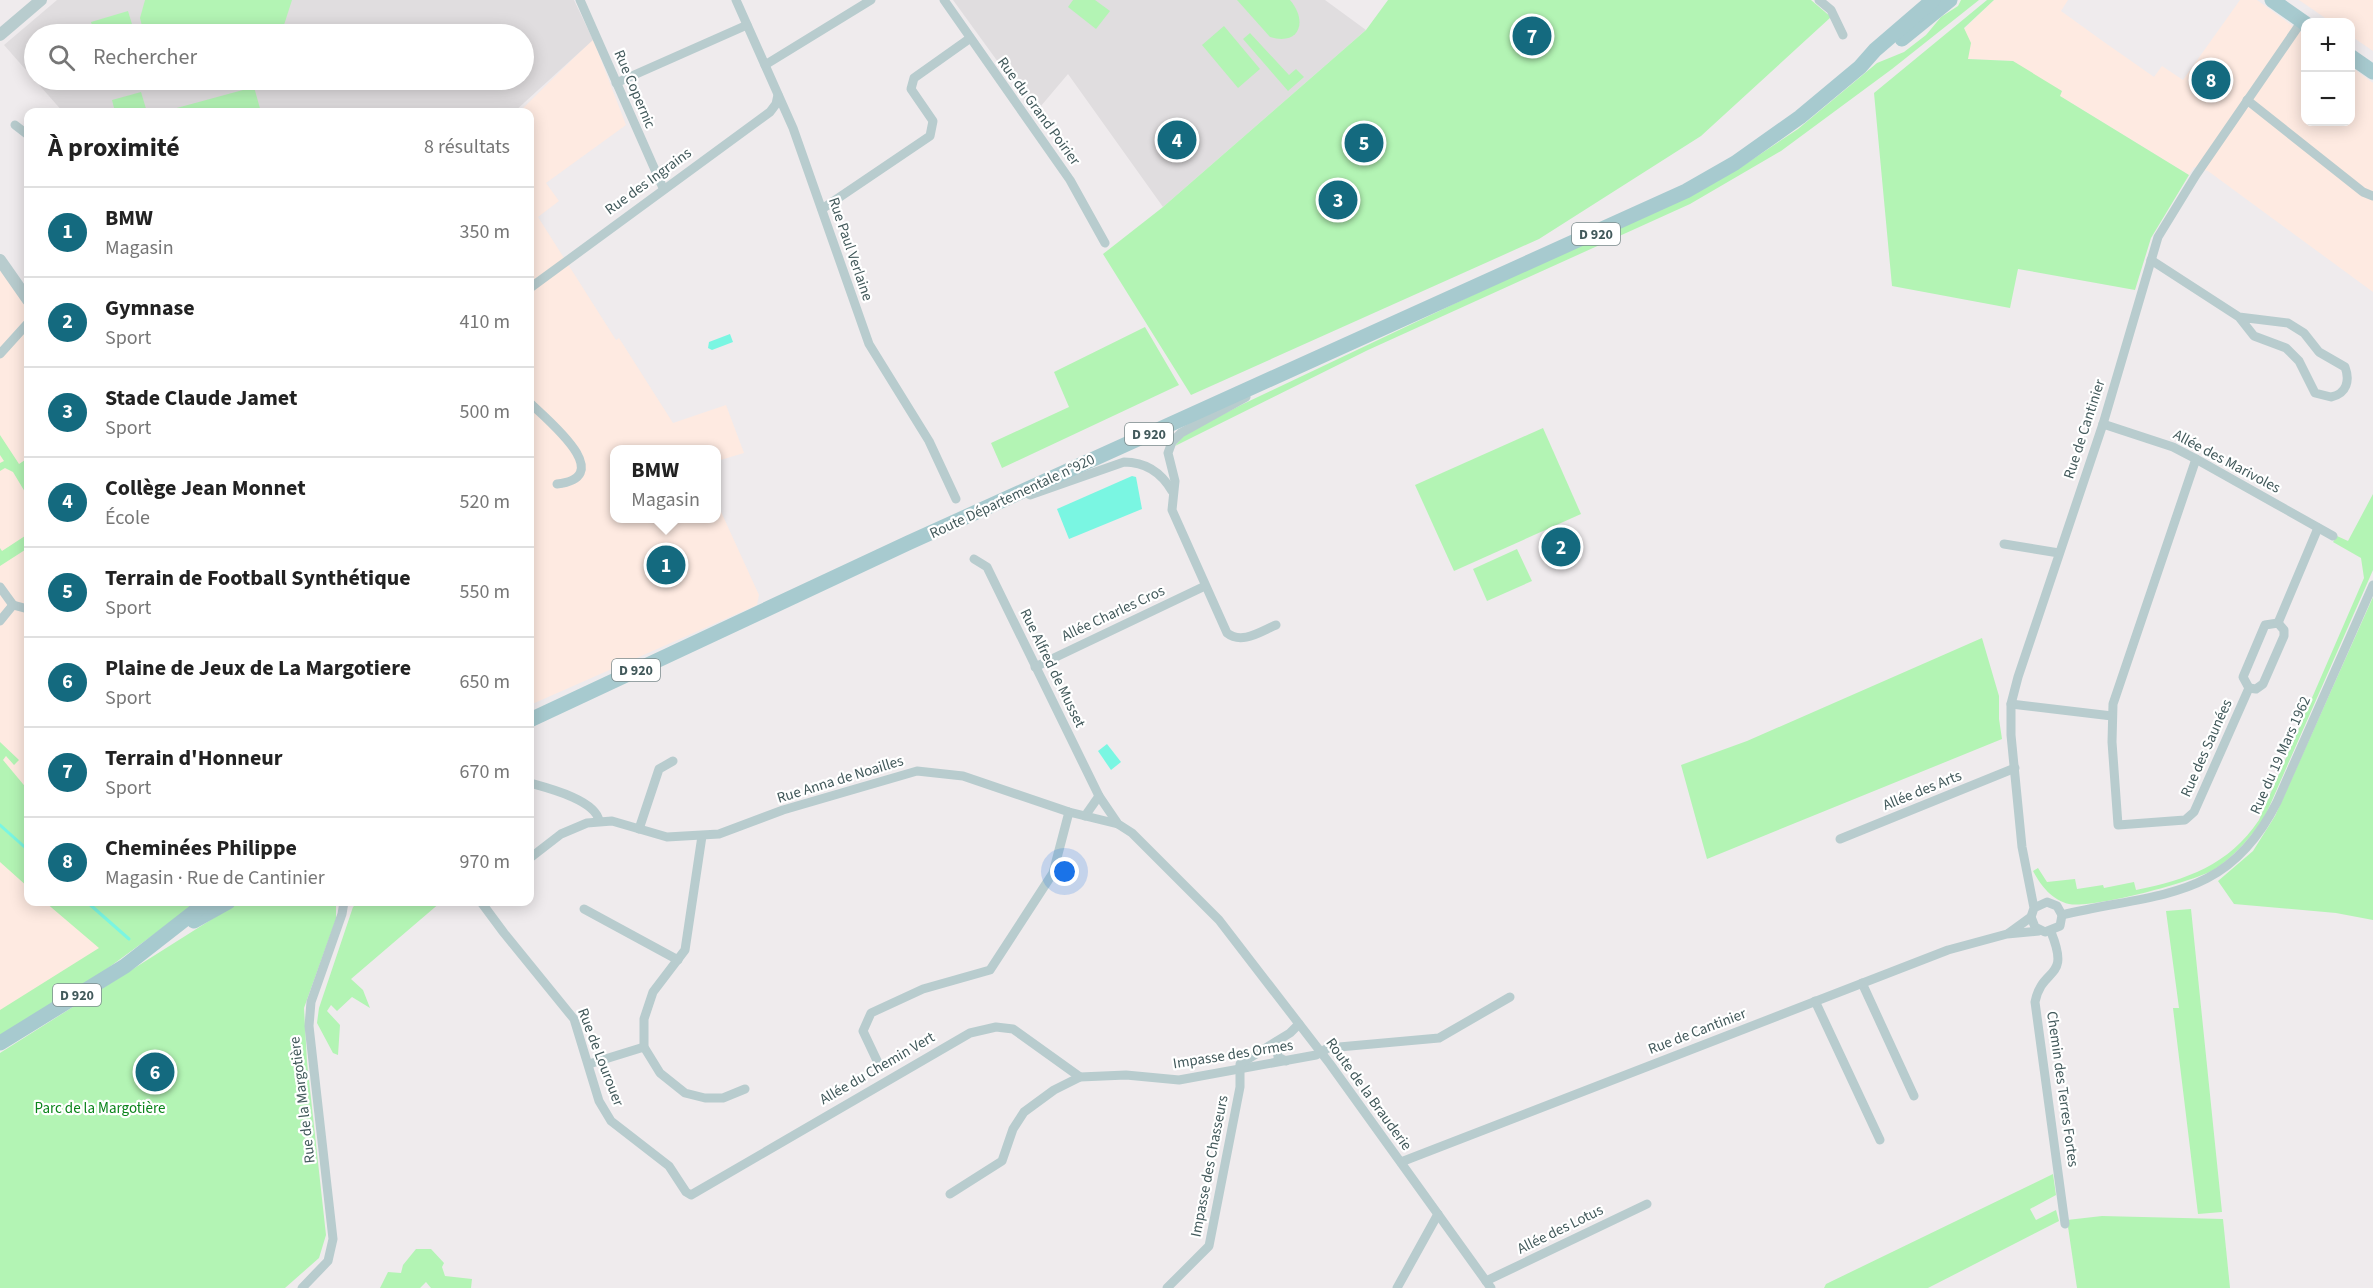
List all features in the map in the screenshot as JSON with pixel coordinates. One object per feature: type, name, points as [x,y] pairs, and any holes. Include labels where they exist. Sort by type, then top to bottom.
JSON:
[{"type":"main road","name":"D 920","points":[[1309,363],[1686,191],[1762,145],[1860,67],[1875,50],[1933,0]]},
{"type":"main road","name":"D 920","points":[[1860,67],[1880,57],[1950,0]]},
{"type":"main road","points":[[2272,0],[2301,20]]},
{"type":"main road","points":[[2355,59],[2373,72]]},
{"type":"main road","name":"Route Départementale n°920","points":[[534,716],[1309,363]]},
{"type":"main road","name":"D 920","points":[[0,1044],[125,966],[202,906]]},
{"type":"main road","name":"D 920","points":[[153,945],[221,906]]},
{"type":"street","points":[[0,35],[41,0]]},
{"type":"street","name":"Rue Copernic","points":[[580,0],[663,188]]},
{"type":"street","name":"Rue Paul Verlaine","points":[[736,0],[793,128],[869,344],[929,441],[956,499]]},
{"type":"street","points":[[765,65],[872,0]]},
{"type":"street","name":"Rue du Grand Poirier","points":[[944,0],[969,39],[1070,180],[1105,243]]},
{"type":"street","points":[[1819,0],[1831,10],[1843,35]]},
{"type":"street","points":[[616,83],[747,25]]},
{"type":"street","name":"Rue de Cantinier","points":[[2007,934],[2033,913],[2031,882],[2022,847],[2010,704],[2103,424],[2158,237],[2247,100],[2301,26]]},
{"type":"street","points":[[822,209],[930,136],[933,121],[911,89],[911,84],[914,78],[969,39]]},
{"type":"street","name":"Rue des Ingrains","points":[[534,285],[663,188],[770,112],[778,95]]},
{"type":"street","points":[[2247,100],[2363,192],[2373,196]]},
{"type":"street","points":[[15,125],[24,132]]},
{"type":"street","points":[[0,260],[24,294]]},
{"type":"street","points":[[2151,261],[2239,317],[2254,336],[2278,343],[2293,355],[2315,393],[2331,397],[2344,390],[2348,382],[2345,367],[2319,352],[2297,328],[2275,319],[2239,317]]},
{"type":"street","points":[[0,354],[24,327]]},
{"type":"street","points":[[1276,625],[1244,639],[1232,637],[1223,628],[1173,515],[1172,491],[1175,481],[1168,453],[1175,438],[1309,363]]},
{"type":"street","points":[[534,407],[571,443],[581,458],[579,473],[572,480],[557,484]]},
{"type":"street","name":"Allée des Marivoles","points":[[2103,424],[2173,447],[2332,536]]},
{"type":"street","name":"Rue des Saunées","points":[[2196,459],[2113,704],[2118,825],[2185,820],[2194,812],[2249,688]]},
{"type":"street","points":[[990,507],[1124,462],[1136,462],[1154,470],[1172,491]]},
{"type":"street","name":"Rue des Saunées","points":[[2278,623],[2318,528]]},
{"type":"street","points":[[2004,544],[2059,553]]},
{"type":"street","name":"Rue Alfred de Musset","points":[[974,559],[987,567],[1100,796],[1118,824],[1132,833],[1219,920]]},
{"type":"street","name":"Rue du 19 Mars 1962","points":[[2062,915],[2192,886],[2218,873],[2249,847],[2263,830],[2277,802],[2373,585]]},
{"type":"street","name":"Allée Charles Cros","points":[[1035,667],[1205,586]]},
{"type":"street","points":[[0,587],[13,605],[24,608]]},
{"type":"street","points":[[0,621],[13,605]]},
{"type":"street","name":"Rue des Saunées","points":[[2249,688],[2256,688],[2263,684],[2284,636],[2284,630],[2278,623]]},
{"type":"street","name":"Rue des Saunées","points":[[2249,688],[2242,676],[2265,625],[2278,623]]},
{"type":"street","points":[[2010,704],[2112,716]]},
{"type":"street","points":[[639,829],[659,769],[673,761]]},
{"type":"street","name":"Allée des Arts","points":[[1840,839],[2015,768]]},
{"type":"street","name":"Rue Anna de Noailles","points":[[599,821],[620,823],[667,837],[719,834],[783,810],[916,771],[963,776],[1069,812],[1118,824]]},
{"type":"street","points":[[534,785],[588,805],[597,812],[599,821],[578,826],[561,834],[534,855]]},
{"type":"street","points":[[1085,816],[1100,796]]},
{"type":"street","points":[[880,1067],[864,1031],[871,1013],[923,989],[990,970],[1053,873],[1069,812]]},
{"type":"street","points":[[702,836],[687,940],[678,960],[652,992],[646,1008],[644,1047],[660,1073],[685,1093],[705,1098],[723,1098],[745,1089]]},
{"type":"street","name":"Rue de Cantinier","points":[[2031,882],[2047,902]]},
{"type":"street","points":[[2047,902],[2057,906],[2062,915],[2060,926],[2051,932],[2039,931],[2033,913],[2047,902]]},
{"type":"street","name":"Rue de la Margotière","points":[[302,1288],[328,1261],[333,1239],[309,1011],[343,906]]},
{"type":"street","name":"Rue de Lourouer","points":[[485,906],[574,1019],[602,1108],[628,1136],[675,1172],[686,1192],[691,1195]]},
{"type":"street","points":[[584,909],[678,960]]},
{"type":"street","name":"Route de la Brauderie","points":[[1219,920],[1320,1052],[1489,1285]]},
{"type":"street","name":"Rue de Cantinier","points":[[1401,1162],[1948,950],[2007,934],[2039,931]]},
{"type":"street","name":"Chemin des Terres Fortes","points":[[2051,932],[2060,953],[2059,961],[2038,992],[2035,1002],[2065,1224]]},
{"type":"street","points":[[1862,983],[1914,1096]]},
{"type":"street","name":"Impasse des Ormes","points":[[950,1194],[1002,1161],[1014,1129],[1024,1112],[1054,1090],[1080,1077],[1126,1075],[1179,1080],[1286,1061],[1328,1048],[1439,1038],[1510,997]]},
{"type":"street","points":[[1815,1001],[1880,1140]]},
{"type":"street","points":[[1240,1070],[1242,1061],[1299,1024]]},
{"type":"street","name":"Allée du Chemin Vert","points":[[691,1195],[698,1194],[848,1102],[970,1033],[996,1027],[1013,1029],[1080,1077]]},
{"type":"street","points":[[1276,1041],[1278,1057],[1286,1061]]},
{"type":"street","points":[[589,1064],[644,1047]]},
{"type":"street","name":"Impasse des Chasseurs","points":[[1167,1288],[1209,1246],[1240,1086],[1240,1070]]},
{"type":"street","name":"Allée des Lotus","points":[[1489,1285],[1647,1204]]},
{"type":"street","points":[[1397,1288],[1438,1214]]},
{"type":"shaded area","points":[[57,0],[574,0],[593,40],[518,108],[60,108],[44,90],[534,90],[534,24],[29,24]]},
{"type":"shaded area","points":[[953,0],[1325,0],[1366,30],[1163,207],[1068,74],[1035,113]]},
{"type":"shaded area","points":[[1994,0],[2068,0],[2061,11],[2154,77],[2162,66],[2183,80],[2240,0],[2257,0],[2301,32],[2301,126],[2355,126],[2355,70],[2373,83],[2373,292],[2208,171],[2194,167],[2189,175],[2060,96],[2013,61],[1968,59],[1964,29]]},
{"type":"shaded area","points":[[2299,0],[2373,0],[2373,51],[2355,39],[2355,18],[2325,18]]},
{"type":"shaded area","points":[[24,28],[24,68],[4,45]]},
{"type":"shaded area","points":[[593,39],[626,125],[546,183],[559,201],[538,217],[616,340],[619,338],[673,423],[726,405],[744,453],[721,460],[721,445],[610,445],[610,523],[721,523],[721,512],[759,595],[757,605],[534,703],[534,108],[523,108]]},
{"type":"shaded area","points":[[0,266],[24,295],[24,906],[173,906],[0,1017]]},
{"type":"shaded area","points":[[730,334],[733,342],[712,350],[708,348],[709,342]]},
{"type":"shaded area","points":[[1132,476],[1136,477],[1142,509],[1069,539],[1057,509]]},
{"type":"shaded area","points":[[1107,744],[1121,762],[1111,770],[1098,751]]},
{"type":"green space","points":[[145,0],[292,0],[284,24],[142,24],[140,18]]},
{"type":"green space","points":[[1073,0],[1095,0],[1110,11],[1096,29],[1068,7]]},
{"type":"green space","points":[[1237,0],[1290,0],[1299,16],[1298,30],[1288,38],[1270,37]]},
{"type":"green space","points":[[1388,0],[1811,0],[1831,17],[1701,136],[1539,239],[1191,395],[1103,254],[1163,207],[1366,30]]},
{"type":"green space","points":[[1961,0],[1979,0],[1892,69],[1781,151],[1690,204],[1368,350],[1175,446],[1185,434],[1241,405],[1738,169],[1798,129],[1877,63],[1904,52],[1926,35],[1941,17],[1958,6]]},
{"type":"green space","points":[[1987,0],[1994,0],[1964,28],[1971,43],[1968,59],[2013,61],[2062,91],[2060,96],[2189,175],[2151,238],[2135,290],[2018,269],[2010,308],[1892,286],[1874,93]]},
{"type":"green space","points":[[128,11],[132,24],[92,24],[91,22]]},
{"type":"green space","points":[[1224,26],[1260,69],[1238,88],[1202,45]]},
{"type":"green space","points":[[1250,33],[1289,75],[1296,69],[1304,77],[1288,91],[1243,39]]},
{"type":"green space","points":[[243,90],[255,90],[260,108],[177,108]]},
{"type":"green space","points":[[141,92],[146,108],[114,108],[112,100]]},
{"type":"green space","points":[[1145,327],[1179,385],[1002,468],[991,443],[1069,407],[1054,372]]},
{"type":"green space","points":[[1543,428],[1581,514],[1454,571],[1415,485]]},
{"type":"green space","points":[[0,435],[19,464],[24,461],[24,490],[13,472],[5,468],[0,471],[0,463],[4,461],[0,455]]},
{"type":"green space","points":[[2373,494],[2373,570],[2263,821],[2229,859],[2215,869],[2186,881],[2119,899],[2081,904],[2069,904],[2052,896],[2033,871],[2038,868],[2047,882],[2075,879],[2077,889],[2103,885],[2104,888],[2134,882],[2136,890],[2172,881],[2205,868],[2234,849],[2247,836],[2259,820],[2364,578],[2361,558],[2333,542],[2337,536],[2348,541]]},
{"type":"green space","points":[[24,537],[24,551],[0,566],[0,548],[2,551]]},
{"type":"green space","points":[[1517,549],[1532,581],[1487,601],[1473,569]]},
{"type":"green space","points":[[2373,597],[2373,920],[2336,913],[2234,904],[2218,881],[2253,851],[2275,816]]},
{"type":"green space","points":[[1982,638],[1999,696],[2002,739],[1707,859],[1681,765],[1747,741]]},
{"type":"green space","points":[[0,742],[19,760],[14,765],[6,756],[3,760],[24,785],[24,883],[0,862]]},
{"type":"green space","points":[[50,906],[193,906],[89,982],[0,1037],[0,1010],[99,948]]},
{"type":"green space","name":"Parc de la Margotière","points":[[233,906],[336,906],[336,919],[304,1008],[307,1062],[326,1235],[319,1258],[285,1288],[0,1288],[0,1053]]},
{"type":"green space","points":[[436,906],[351,979],[363,990],[370,1008],[352,997],[337,1011],[331,1005],[327,1011],[340,1025],[338,1055],[333,1053],[317,1023],[319,1008],[353,907]]},
{"type":"green space","points":[[2191,909],[2222,1212],[2198,1214],[2173,1008],[2179,1008],[2166,911]]},
{"type":"green space","points":[[2053,1174],[2056,1195],[2030,1209],[2036,1220],[2056,1210],[2059,1221],[1928,1288],[1824,1288],[1826,1284]]},
{"type":"green space","points":[[2102,1216],[2223,1219],[2230,1288],[2077,1288],[2067,1220]]},
{"type":"green space","points":[[416,1249],[431,1249],[444,1263],[442,1267],[445,1276],[472,1279],[471,1288],[431,1288],[426,1282],[420,1288],[380,1288],[388,1272],[401,1273],[403,1265]]},
{"type":"waterway","points":[[0,825],[24,846]]},
{"type":"waterway","points":[[92,906],[129,939]]},
{"type":"place","name":"Terrain d'Honneur","points":[[1532,36]]},
{"type":"place","name":"Cheminées Philippe","points":[[2211,80]]},
{"type":"place","name":"Collège Jean Monnet","points":[[1177,140]]},
{"type":"place","name":"Terrain de Football Synthétique","points":[[1364,143]]},
{"type":"place","name":"Stade Claude Jamet","points":[[1338,200]]},
{"type":"place","name":"Gymnase","points":[[1561,547]]},
{"type":"place","name":"BMW","points":[[666,565]]},
{"type":"place","name":"Plaine de Jeux de La Margotiere","points":[[155,1072]]}]
